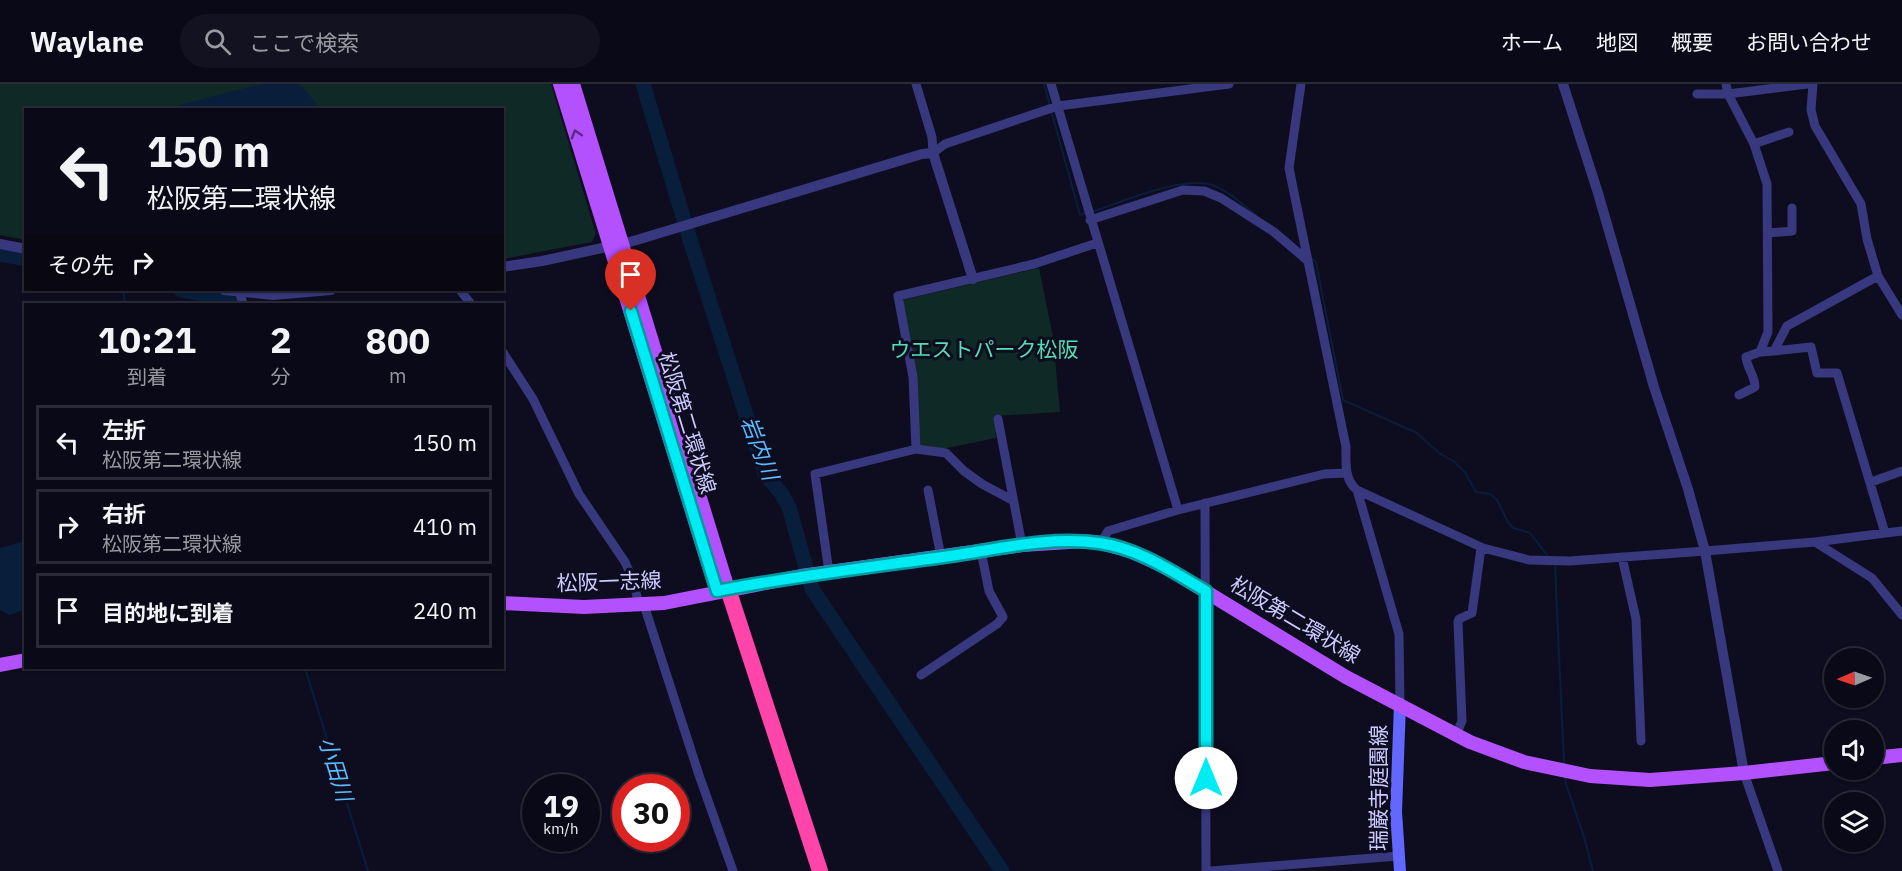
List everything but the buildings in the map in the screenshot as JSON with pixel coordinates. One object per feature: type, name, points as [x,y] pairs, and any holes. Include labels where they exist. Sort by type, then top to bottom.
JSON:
[{"type":"highway","points":[[722,590],[810,871]]},
{"type":"highway","points":[[722,590],[820,871]]},
{"type":"main road","name":"松阪第二環状線","points":[[561,84],[616,245],[722,590],[822,570],[941,557],[1022,545],[1101,543],[1153,561],[1346,677],[1456,735],[1512,758],[1564,771],[1650,780],[1824,764]]},
{"type":"main road","name":"松阪第二環状線","points":[[573,84],[616,245]]},
{"type":"main road","name":"松阪一志線","points":[[504,603],[584,607],[642,605],[664,603],[722,590]]},
{"type":"main road","points":[[0,665],[24,660]]},
{"type":"main road","name":"瑞巌寺庭園線","points":[[1400,704],[1396,812],[1400,871]]},
{"type":"main road","points":[[1884,757],[1902,755]]},
{"type":"street","points":[[916,84],[932,137],[933,153],[973,279]]},
{"type":"street","points":[[1051,84],[1053,108],[1089,215],[1178,510]]},
{"type":"street","points":[[504,267],[616,245],[694,224],[922,154],[933,153],[945,144],[1053,108],[1229,84]]},
{"type":"street","points":[[1301,84],[1289,168],[1346,447],[1347,473],[1352,486],[1357,490],[1481,548],[1529,560],[1570,561],[1705,551],[1815,542],[1902,531]]},
{"type":"street","points":[[1563,84],[1705,551],[1744,773],[1778,871]]},
{"type":"street","points":[[1726,84],[1728,94],[1754,144],[1767,184],[1768,332],[1760,352]]},
{"type":"street","points":[[1697,94],[1728,94],[1807,84]]},
{"type":"street","points":[[1813,84],[1811,110],[1815,126],[1862,204],[1867,239],[1878,276],[1898,299],[1902,315]]},
{"type":"street","points":[[1754,144],[1789,132]]},
{"type":"street","points":[[1089,215],[1183,190],[1204,191],[1221,198],[1307,256]]},
{"type":"street","points":[[1768,232],[1792,231],[1792,208]]},
{"type":"street","points":[[916,449],[913,377],[898,296],[1034,264],[1097,243]]},
{"type":"street","points":[[0,244],[24,249]]},
{"type":"street","points":[[1774,351],[1787,326],[1878,276]]},
{"type":"street","points":[[229,291],[273,296],[321,291]]},
{"type":"street","points":[[461,291],[470,303]]},
{"type":"street","points":[[240,293],[243,303]]},
{"type":"street","points":[[1739,395],[1755,387],[1755,382],[1746,364],[1746,357],[1760,352],[1811,347],[1817,373],[1838,373],[1885,533]]},
{"type":"street","points":[[504,354],[533,399],[579,494],[625,561],[732,871]]},
{"type":"street","points":[[998,419],[1022,545]]},
{"type":"street","points":[[822,570],[815,474],[916,449],[946,453],[972,477],[1012,500]]},
{"type":"street","points":[[1871,482],[1902,471]]},
{"type":"street","points":[[1101,543],[1108,531],[1178,510],[1324,474],[1347,473]]},
{"type":"street","points":[[928,490],[941,557]]},
{"type":"street","points":[[1357,490],[1400,634],[1400,704]]},
{"type":"street","points":[[1205,503],[1205,685],[1209,871],[1398,856]]},
{"type":"street","points":[[1815,542],[1872,578],[1902,615]]},
{"type":"street","points":[[1456,735],[1462,721],[1458,622],[1459,619],[1472,613],[1481,548]]},
{"type":"street","points":[[921,675],[997,624],[1003,617],[989,591],[981,551]]},
{"type":"street","points":[[1622,557],[1636,619],[1641,741]]},
{"type":"green space","points":[[0,84],[551,84],[596,234],[592,242],[504,259],[504,108],[24,108],[24,240],[0,235]]},
{"type":"green space","name":"ウエストパーク松阪","points":[[1039,268],[1053,337],[1060,412],[995,416],[996,438],[942,449],[922,448],[918,442],[902,300]]},
{"type":"water","points":[[261,84],[298,84],[319,108],[175,108],[179,105]]},
{"type":"water","points":[[24,541],[24,608],[9,615],[0,610],[0,548]]},
{"type":"waterway","name":"岩内川","points":[[643,84],[765,474],[789,507],[812,589],[1002,871]]},
{"type":"waterway","points":[[1044,84],[1050,105]]},
{"type":"waterway","points":[[1051,110],[1080,215],[1085,213]]},
{"type":"waterway","points":[[1091,212],[1171,186],[1202,183],[1227,192],[1256,215]]},
{"type":"waterway","name":"小田川","points":[[0,254],[24,259]]},
{"type":"waterway","points":[[1311,258],[1316,262],[1343,400],[1417,433],[1465,472],[1476,492],[1490,494],[1497,500],[1513,528],[1530,533],[1547,555]]},
{"type":"waterway","points":[[123,291],[125,303]]},
{"type":"waterway","name":"小田川","points":[[186,291],[232,300],[234,303]]},
{"type":"waterway","points":[[1555,566],[1564,764]]},
{"type":"waterway","name":"小田川","points":[[305,669],[368,871]]},
{"type":"waterway","points":[[1565,776],[1593,871]]},
{"type":"route","points":[[631,311],[717,591],[801,576],[1022,545],[1084,541],[1130,551],[1167,568],[1206,591],[1206,778]]}]
